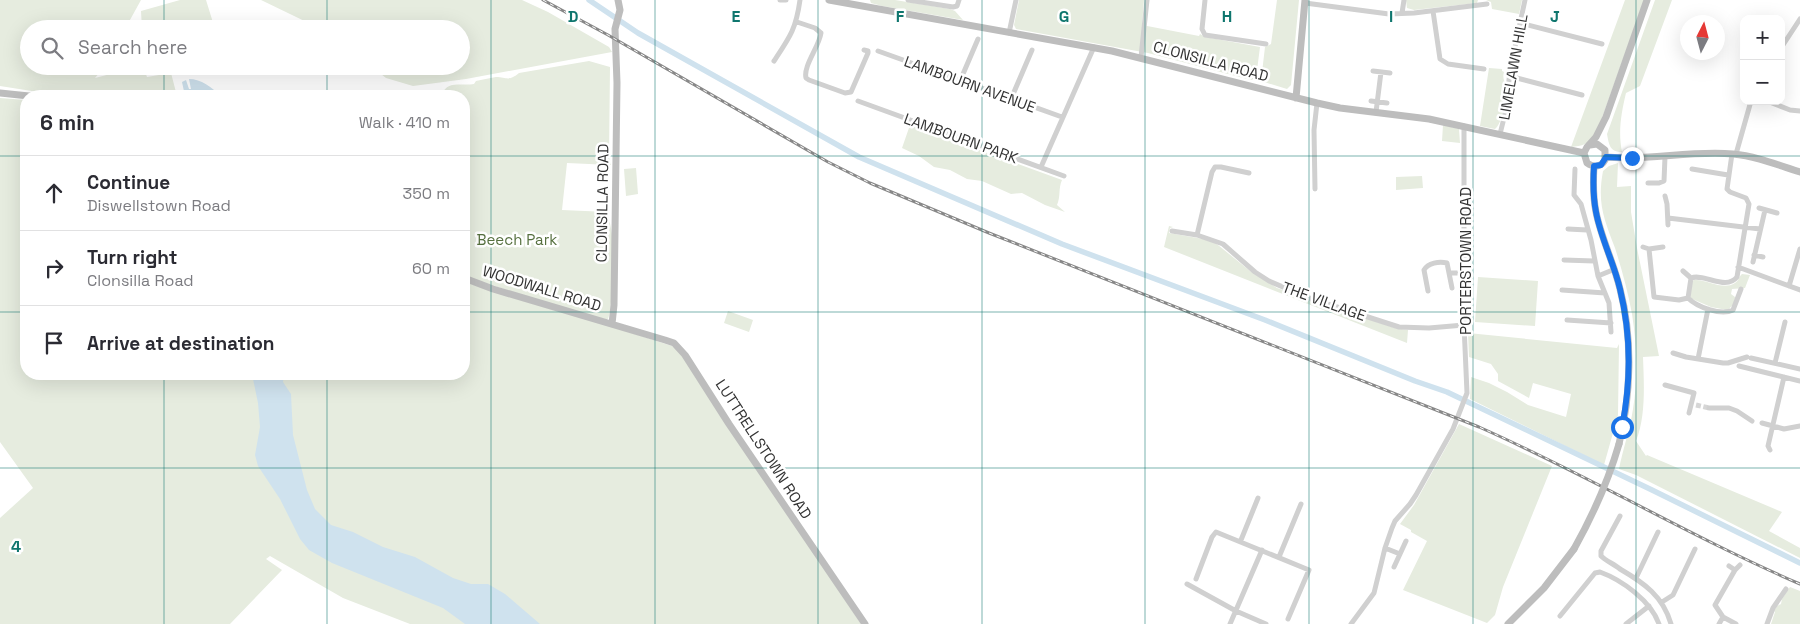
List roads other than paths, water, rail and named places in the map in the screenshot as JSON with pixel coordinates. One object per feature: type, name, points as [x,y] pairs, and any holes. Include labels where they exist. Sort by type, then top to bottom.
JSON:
[{"type":"main road","name":"CLONSILLA ROAD","points":[[612,324],[614,305],[617,82],[616,24],[620,15],[618,0]]},
{"type":"main road","name":"CLONSILLA ROAD","points":[[829,0],[1094,47],[1141,57],[1205,76],[1317,103],[1429,119],[1584,153]]},
{"type":"main road","points":[[1606,117],[1602,136],[1606,157],[1601,165],[1594,166],[1587,163],[1584,153],[1596,137],[1606,117],[1647,0]]},
{"type":"main road","points":[[1296,98],[1305,2]]},
{"type":"main road","points":[[0,93],[20,95]]},
{"type":"main road","points":[[1590,145],[1597,144],[1603,147]]},
{"type":"main road","points":[[1606,157],[1632,158],[1734,154],[1774,163],[1800,172]]},
{"type":"main road","points":[[1508,624],[1544,588],[1574,549],[1596,510],[1619,444],[1627,396],[1628,346],[1623,302],[1596,212],[1593,194],[1594,166]]},
{"type":"main road","name":"WOODWALL ROAD","points":[[470,280],[493,289],[612,324]]},
{"type":"main road","name":"LUTTRELLSTOWN ROAD","points":[[612,324],[674,343],[682,351],[865,624]]},
{"type":"street","points":[[780,0],[786,0]]},
{"type":"street","points":[[774,61],[797,22],[800,0]]},
{"type":"street","points":[[908,0],[953,7],[957,6],[959,0]]},
{"type":"street","points":[[1009,33],[1016,0]]},
{"type":"street","points":[[1141,57],[1147,0]]},
{"type":"street","points":[[1205,0],[1202,29],[1205,34],[1266,44]]},
{"type":"street","points":[[1402,13],[1404,0]]},
{"type":"street","name":"LIMELAWN HILL","points":[[1500,134],[1506,108],[1509,76],[1525,0]]},
{"type":"street","points":[[1305,2],[1378,13],[1433,11],[1484,3]]},
{"type":"street","points":[[1433,11],[1440,59],[1448,64],[1484,69]]},
{"type":"street","points":[[1785,42],[1800,19]]},
{"type":"street","points":[[797,22],[815,28],[821,33],[806,71],[806,78],[809,80],[845,93],[851,92],[868,53],[868,51],[864,50]]},
{"type":"street","points":[[1520,23],[1602,44]]},
{"type":"street","points":[[960,81],[978,39]]},
{"type":"street","points":[[1041,167],[1094,47]]},
{"type":"street","points":[[1011,99],[1032,50]]},
{"type":"street","name":"LAMBOURN AVENUE","points":[[878,51],[1062,117]]},
{"type":"street","points":[[1373,71],[1390,73]]},
{"type":"street","points":[[1376,112],[1374,101],[1381,72]]},
{"type":"street","points":[[1509,76],[1582,95]]},
{"type":"street","name":"LAMBOURN PARK","points":[[858,101],[1064,176]]},
{"type":"street","points":[[1374,101],[1387,103]]},
{"type":"street","points":[[1315,189],[1314,130],[1317,103]]},
{"type":"street","points":[[1691,278],[1696,276],[1718,282],[1731,282],[1737,277],[1749,202],[1744,196],[1728,191],[1727,186],[1728,174],[1749,105]]},
{"type":"street","points":[[1777,105],[1790,110],[1800,111]]},
{"type":"street","name":"PORTERSTOWN ROAD","points":[[1385,548],[1395,521],[1413,499],[1453,429],[1467,396],[1464,325],[1464,126]]},
{"type":"street","points":[[1648,183],[1659,184],[1664,181],[1666,157]]},
{"type":"street","points":[[1696,163],[1694,169],[1728,174]]},
{"type":"street","points":[[1197,235],[1212,172],[1215,167],[1249,173]]},
{"type":"street","points":[[1575,169],[1574,195],[1580,204],[1598,276],[1609,303],[1611,332]]},
{"type":"street","points":[[1665,196],[1668,225]]},
{"type":"street","points":[[1753,262],[1762,209],[1777,213]]},
{"type":"street","points":[[1668,218],[1760,229]]},
{"type":"street","points":[[1568,229],[1587,230]]},
{"type":"street","name":"THE VILLAGE","points":[[1172,230],[1197,235],[1223,244],[1255,272],[1269,281],[1309,298],[1399,327],[1429,328],[1464,325]]},
{"type":"street","points":[[1663,247],[1646,248],[1654,297],[1658,299],[1682,300],[1688,298]]},
{"type":"street","points":[[1790,286],[1800,249]]},
{"type":"street","points":[[1754,255],[1763,257]]},
{"type":"street","points":[[1564,260],[1594,261]]},
{"type":"street","points":[[1428,291],[1424,270],[1428,265],[1444,262],[1447,264],[1452,288]]},
{"type":"street","points":[[1738,267],[1800,290]]},
{"type":"street","points":[[1598,276],[1614,269]]},
{"type":"street","points":[[1683,271],[1691,278]]},
{"type":"street","points":[[1449,273],[1464,273]]},
{"type":"street","points":[[1688,298],[1691,278]]},
{"type":"street","points":[[1562,290],[1605,293]]},
{"type":"street","points":[[1732,311],[1740,291],[1734,290]]},
{"type":"street","points":[[1688,298],[1690,301],[1708,309],[1724,312],[1732,311]]},
{"type":"street","points":[[1698,359],[1708,309]]},
{"type":"street","points":[[1732,311],[1735,317]]},
{"type":"street","points":[[1567,320],[1610,323]]},
{"type":"street","points":[[1775,363],[1785,322]]},
{"type":"street","points":[[1673,352],[1686,357],[1728,363],[1749,357],[1800,369]]},
{"type":"street","points":[[1739,366],[1800,381]]},
{"type":"street","points":[[1770,450],[1768,446],[1784,377]]},
{"type":"street","points":[[1664,385],[1693,391],[1694,405],[1689,413]]},
{"type":"street","points":[[1708,408],[1729,408],[1752,421]]},
{"type":"street","points":[[1762,423],[1784,429],[1800,426]]},
{"type":"street","points":[[1241,540],[1258,498]]},
{"type":"street","points":[[1279,557],[1301,504]]},
{"type":"street","points":[[1620,516],[1601,551],[1601,556],[1649,588],[1662,602],[1671,624]]},
{"type":"street","points":[[1196,579],[1214,533],[1219,532],[1241,540],[1309,570],[1288,619]]},
{"type":"street","points":[[1636,578],[1658,532]]},
{"type":"street","points":[[1654,540],[1662,544]]},
{"type":"street","points":[[1394,567],[1406,541]]},
{"type":"street","points":[[1351,624],[1374,593],[1385,548],[1400,554]]},
{"type":"street","points":[[1230,624],[1262,550]]},
{"type":"street","points":[[1662,602],[1673,594],[1695,550]]},
{"type":"street","points":[[1691,558],[1698,561]]},
{"type":"street","points":[[1736,624],[1722,617],[1715,604],[1735,570],[1740,565]]},
{"type":"street","points":[[1729,566],[1735,570]]},
{"type":"street","points":[[1560,616],[1595,573],[1598,572],[1606,574],[1638,595],[1649,606],[1659,624]]},
{"type":"street","points":[[1187,584],[1236,611],[1266,624]]},
{"type":"street","points":[[1767,624],[1774,606],[1786,589]]},
{"type":"street","points":[[1626,624],[1649,606]]},
{"type":"street","points":[[1719,624],[1722,617]]},
{"type":"water","points":[[189,79],[198,80],[213,90],[184,90],[182,82],[186,80],[189,89],[191,89]]},
{"type":"water","points":[[253,380],[283,380],[291,394],[293,435],[307,490],[315,509],[331,525],[353,532],[383,547],[415,557],[453,578],[471,584],[488,584],[505,594],[540,624],[465,624],[443,608],[332,563],[309,550],[300,539],[280,499],[258,466],[255,455],[260,427]]},
{"type":"waterway","points":[[589,0],[638,33],[859,157],[1062,244],[1265,320],[1415,381],[1447,392],[1800,563]]},
{"type":"tunnel","points":[[1696,405],[1709,408]]},
{"type":"railway","points":[[543,0],[608,35],[828,162],[870,183],[989,233],[1479,427],[1560,465],[1759,566],[1800,584]]},
{"type":"park label","name":"Beech Park","points":[[517,239]]}]
